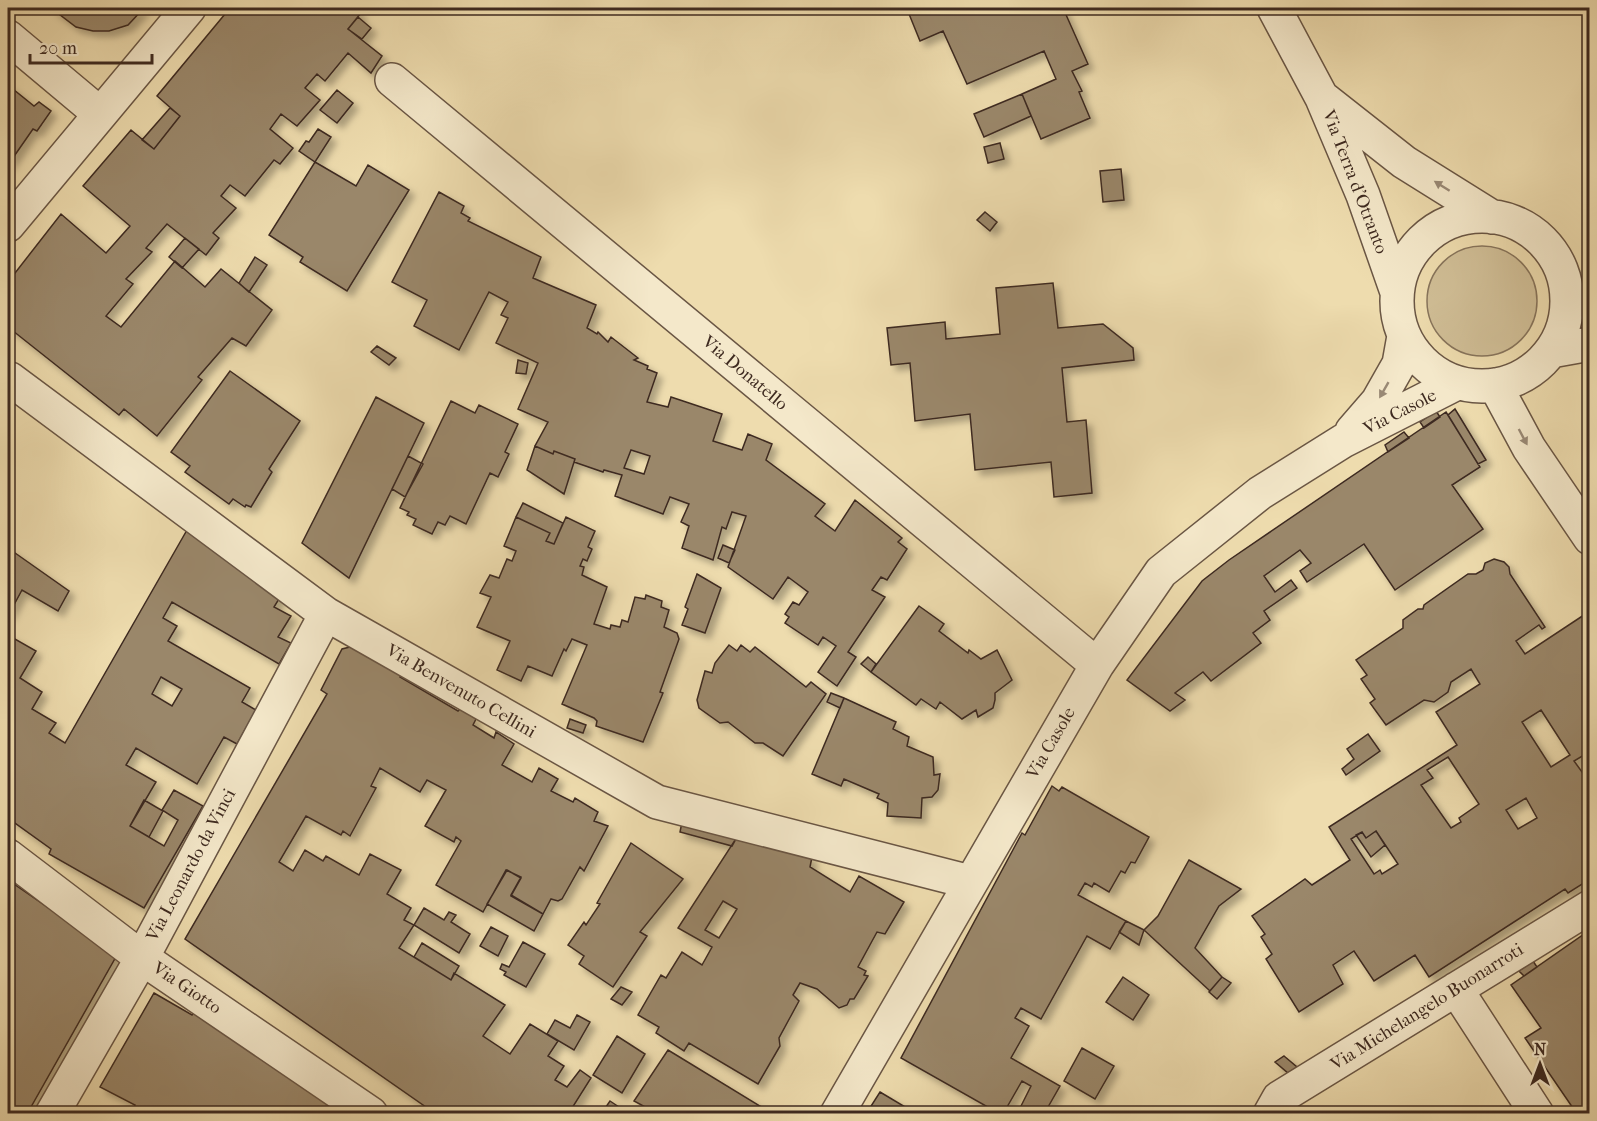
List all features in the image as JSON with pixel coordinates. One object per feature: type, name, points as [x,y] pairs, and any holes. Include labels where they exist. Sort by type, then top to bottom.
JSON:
[{"type":"street","points":[[8,225],[189,8]]},
{"type":"street","points":[[1274,8],[1322,98]]},
{"type":"street","points":[[8,37],[100,114]]},
{"type":"street","name":"Via Donatello","points":[[393,80],[1097,665]]},
{"type":"street","name":"Via Terra d'Otranto","points":[[1322,98],[1404,162],[1492,217]]},
{"type":"street","name":"Via Terra d'Otranto","points":[[1322,98],[1363,195],[1397,292]]},
{"type":"street","points":[[1492,217],[1510,222],[1527,230],[1542,242],[1554,257],[1567,295],[1566,315],[1551,351],[1535,367],[1516,379],[1495,385],[1476,386],[1457,383],[1435,373],[1417,356],[1404,336],[1398,314],[1397,292],[1402,271],[1413,251],[1429,235],[1448,224],[1470,218],[1492,217]]},
{"type":"street","points":[[1554,257],[1590,274]]},
{"type":"street","name":"Via Casole","points":[[1343,441],[1378,401],[1399,364],[1404,336]]},
{"type":"street","points":[[1551,351],[1590,344]]},
{"type":"street","name":"Via Benvenuto Cellini","points":[[10,379],[326,614],[657,802],[970,882]]},
{"type":"street","name":"Via Casole","points":[[837,1113],[1097,665],[1161,572],[1260,493],[1343,441],[1457,383]]},
{"type":"street","points":[[1495,385],[1528,448],[1590,538]]},
{"type":"street","name":"Via Leonardo da Vinci","points":[[52,1113],[142,958],[326,614]]},
{"type":"street","name":"Via Giotto","points":[[8,856],[142,958],[371,1113]]},
{"type":"street","name":"Via Michelangelo Buonarroti","points":[[1270,1113],[1280,1098],[1590,907]]},
{"type":"street","points":[[1456,989],[1537,1113]]},
{"type":"shaded area","points":[[1482,246],[1503,250],[1521,262],[1533,280],[1537,301],[1533,322],[1521,340],[1503,352],[1482,356],[1461,352],[1443,340],[1431,322],[1427,301],[1431,280],[1443,262],[1461,250]]},
{"type":"building","points":[[51,8],[144,8],[128,25],[109,31],[93,31],[76,27]]},
{"type":"building","points":[[230,8],[352,8],[361,13],[348,29],[382,56],[371,73],[348,53],[325,81],[317,74],[305,88],[320,100],[297,126],[281,114],[270,129],[293,148],[280,164],[274,160],[245,196],[230,185],[221,196],[236,208],[213,233],[219,238],[206,255],[167,224],[146,248],[152,252],[126,279],[133,284],[106,316],[121,327],[175,261],[205,287],[221,269],[272,310],[246,346],[232,338],[198,377],[202,380],[157,436],[124,409],[119,415],[8,327],[8,282],[61,214],[106,253],[130,226],[83,186],[131,130],[154,149],[180,116],[157,96]]},
{"type":"building","points":[[923,8],[1063,8],[1088,64],[1072,71],[1082,91],[1079,92],[1090,118],[1041,139],[1022,94],[1056,79],[1044,51],[967,84],[943,31],[920,41],[909,14]]},
{"type":"building","points":[[358,17],[371,28],[362,39],[348,29]]},
{"type":"building","points":[[8,85],[34,106],[39,102],[51,111],[37,131],[33,129],[8,165]]},
{"type":"building","points":[[337,90],[353,103],[337,123],[320,110]]},
{"type":"building","points":[[1022,94],[1031,116],[984,137],[974,114]]},
{"type":"building","points":[[170,108],[180,116],[154,149],[142,140]]},
{"type":"building","points":[[318,129],[331,137],[315,162],[299,151]]},
{"type":"building","points":[[1000,143],[1004,159],[988,163],[984,147]]},
{"type":"building","points":[[315,162],[356,186],[368,165],[409,190],[347,291],[300,262],[303,257],[269,235]]},
{"type":"building","points":[[1121,169],[1124,200],[1103,202],[1100,171]]},
{"type":"building","points":[[439,192],[464,206],[461,213],[470,218],[468,221],[541,257],[533,278],[596,305],[587,328],[597,334],[598,332],[608,342],[611,337],[638,358],[634,360],[657,373],[647,402],[668,407],[671,397],[722,414],[713,441],[742,450],[748,434],[772,444],[766,460],[825,504],[815,516],[835,531],[855,500],[902,538],[898,542],[907,549],[887,580],[881,577],[872,590],[885,597],[848,652],[856,657],[837,686],[818,672],[836,646],[823,637],[818,645],[785,623],[789,617],[785,614],[793,602],[799,605],[808,592],[788,577],[773,599],[728,567],[746,516],[732,512],[726,529],[722,527],[713,560],[682,548],[689,526],[681,522],[689,504],[670,497],[663,514],[615,496],[622,475],[604,470],[603,472],[574,462],[575,459],[554,451],[553,454],[535,446],[548,422],[518,409],[538,363],[496,343],[508,318],[501,315],[508,302],[489,292],[459,350],[414,326],[427,300],[392,282]],"holes":[[[631,450],[650,456],[644,474],[624,468]]]},
{"type":"building","points":[[985,212],[997,222],[990,231],[977,220]]},
{"type":"building","points":[[185,238],[199,249],[182,268],[169,257]]},
{"type":"building","points":[[255,257],[267,265],[249,292],[239,283]]},
{"type":"building","points":[[1053,283],[1058,328],[1103,324],[1133,348],[1134,360],[1062,368],[1067,422],[1086,420],[1092,493],[1054,497],[1051,462],[975,470],[970,414],[915,421],[910,363],[891,365],[887,328],[945,322],[946,339],[1000,334],[996,288]]},
{"type":"building","points":[[377,346],[396,358],[389,365],[371,352]]},
{"type":"building","points":[[518,360],[528,363],[526,374],[516,373]]},
{"type":"building","points":[[230,371],[300,421],[269,469],[272,472],[251,507],[246,505],[245,507],[233,499],[229,504],[185,472],[190,466],[171,452]]},
{"type":"building","points":[[376,397],[424,423],[349,578],[302,543]]},
{"type":"building","points":[[451,401],[475,413],[479,405],[518,424],[505,452],[509,454],[498,477],[490,473],[466,524],[450,516],[445,525],[438,522],[432,534],[413,525],[416,519],[407,515],[409,512],[400,508]]},
{"type":"building","points":[[1455,409],[1486,460],[1478,464],[1448,415]]},
{"type":"building","points":[[1436,411],[1440,417],[1424,428],[1420,422]]},
{"type":"building","points":[[1446,412],[1480,467],[1452,485],[1483,529],[1395,590],[1364,544],[1307,582],[1300,571],[1311,563],[1300,550],[1264,576],[1275,592],[1291,580],[1297,588],[1264,611],[1270,620],[1253,633],[1261,643],[1211,681],[1203,672],[1175,693],[1185,700],[1170,711],[1127,680],[1202,581],[1229,560]]},
{"type":"building","points":[[1404,432],[1409,438],[1388,452],[1385,445]]},
{"type":"building","points":[[535,446],[553,454],[554,451],[575,459],[564,494],[527,470]]},
{"type":"building","points":[[408,456],[423,464],[405,497],[392,489]]},
{"type":"building","points":[[523,503],[563,523],[554,544],[546,541],[550,533],[516,517]]},
{"type":"building","points":[[516,517],[550,533],[546,541],[554,544],[566,517],[595,531],[588,547],[592,549],[587,561],[583,559],[580,566],[584,567],[582,575],[607,587],[594,624],[610,629],[611,625],[620,627],[622,620],[628,622],[635,597],[645,599],[646,595],[662,601],[661,607],[669,610],[664,627],[677,633],[679,639],[660,692],[663,693],[643,742],[596,726],[597,721],[594,718],[562,704],[587,645],[572,639],[566,651],[564,649],[552,676],[528,666],[521,681],[497,670],[510,641],[477,627],[491,597],[480,593],[490,575],[499,578],[507,559],[512,561],[516,551],[504,546]]},
{"type":"building","points":[[187,530],[282,594],[274,607],[291,616],[278,637],[291,643],[279,664],[172,602],[163,618],[177,626],[168,641],[250,688],[242,702],[256,710],[237,744],[224,737],[197,784],[136,748],[126,765],[156,782],[130,826],[164,846],[178,820],[162,810],[174,790],[203,806],[144,908],[49,854],[51,849],[8,818],[8,635],[36,651],[20,678],[42,692],[32,709],[56,723],[49,733],[65,743]],"holes":[[[161,677],[182,689],[172,706],[152,694]]]},
{"type":"building","points":[[723,545],[735,550],[729,563],[718,558]]},
{"type":"building","points":[[8,548],[69,591],[58,611],[22,590],[8,616]]},
{"type":"building","points":[[1494,559],[1504,562],[1509,567],[1510,574],[1545,627],[1542,629],[1539,625],[1516,641],[1525,654],[1590,611],[1590,762],[1584,755],[1574,761],[1590,783],[1590,873],[1583,877],[1584,883],[1568,893],[1565,889],[1429,977],[1415,955],[1374,981],[1354,951],[1333,965],[1343,984],[1299,1012],[1266,959],[1272,954],[1261,937],[1265,934],[1252,916],[1305,879],[1312,885],[1350,860],[1329,827],[1457,745],[1436,712],[1480,684],[1471,669],[1451,682],[1448,692],[1434,702],[1424,700],[1386,725],[1370,703],[1375,699],[1361,679],[1367,675],[1356,660],[1403,628],[1403,620],[1418,609],[1423,609],[1424,605],[1468,574],[1476,574],[1483,570],[1485,563]],"holes":[[[1541,710],[1570,755],[1551,767],[1522,722]],[[1448,757],[1479,804],[1459,818],[1461,822],[1451,828],[1421,785],[1433,778],[1427,770]],[[1526,798],[1537,818],[1518,829],[1506,810]],[[1376,831],[1398,864],[1382,874],[1380,870],[1374,874],[1351,839],[1362,832],[1366,838]]]},
{"type":"building","points":[[697,574],[721,588],[705,633],[682,625],[688,609],[685,607]]},
{"type":"building","points":[[919,606],[944,624],[939,631],[968,653],[969,650],[981,659],[997,650],[1012,680],[995,693],[993,708],[978,717],[976,710],[962,719],[940,702],[936,709],[921,699],[916,705],[871,672]]},
{"type":"building","points":[[366,643],[403,672],[400,677],[458,711],[461,708],[476,719],[473,725],[494,738],[496,732],[514,744],[502,765],[532,782],[539,768],[558,779],[551,791],[573,802],[575,798],[598,812],[594,821],[608,826],[584,871],[580,867],[562,899],[558,901],[551,899],[543,914],[511,895],[521,877],[506,870],[483,912],[436,885],[461,841],[456,837],[454,842],[425,826],[446,790],[427,780],[420,792],[380,768],[371,786],[376,788],[350,836],[343,831],[341,835],[306,816],[279,862],[293,871],[305,850],[323,861],[326,856],[359,875],[370,854],[401,870],[387,894],[411,908],[404,920],[414,925],[399,948],[451,980],[454,973],[505,1005],[483,1036],[510,1054],[530,1024],[558,1041],[548,1056],[564,1066],[555,1080],[567,1087],[580,1070],[591,1078],[572,1108],[581,1114],[436,1114],[185,939],[327,694],[321,690],[342,649]]},
{"type":"building","points":[[729,645],[737,651],[741,645],[750,652],[755,647],[806,687],[811,682],[826,694],[783,756],[763,743],[755,743],[728,722],[720,723],[699,708],[697,700],[705,671],[712,673],[715,663]]},
{"type":"building","points":[[868,657],[876,664],[871,672],[861,664]]},
{"type":"building","points":[[831,693],[844,698],[840,708],[827,702]]},
{"type":"building","points":[[844,698],[896,722],[893,729],[909,737],[907,746],[933,757],[934,775],[940,774],[938,790],[932,797],[922,798],[921,818],[887,816],[888,803],[877,798],[879,794],[844,779],[841,786],[812,774]]},
{"type":"building","points":[[570,719],[586,725],[583,733],[567,728]]},
{"type":"building","points":[[1368,734],[1380,751],[1346,775],[1342,769],[1354,759],[1347,749]]},
{"type":"building","points":[[1052,786],[1059,791],[1062,787],[1149,837],[1135,863],[1131,862],[1125,873],[1121,871],[1109,892],[1094,883],[1092,887],[1085,883],[1078,895],[1126,921],[1110,949],[1087,936],[1041,1019],[1021,1008],[1015,1018],[1029,1026],[1011,1058],[1060,1086],[1044,1114],[1017,1114],[1031,1086],[1022,1081],[1003,1114],[1000,1114],[901,1058],[1022,833],[1025,835]]},
{"type":"building","points":[[144,800],[163,811],[149,837],[130,826]]},
{"type":"building","points":[[682,822],[737,837],[732,846],[680,832]]},
{"type":"building","points":[[1376,831],[1385,845],[1371,857],[1356,835],[1362,832],[1366,838]]},
{"type":"building","points":[[737,837],[812,857],[810,867],[850,892],[859,876],[904,902],[885,934],[877,932],[858,967],[866,971],[864,975],[868,976],[854,999],[850,999],[847,1005],[839,1008],[817,989],[800,983],[793,995],[799,1001],[779,1038],[780,1046],[758,1084],[689,1043],[684,1051],[656,1033],[659,1027],[638,1015],[661,975],[666,978],[682,952],[702,965],[712,947],[678,928]],"holes":[[[723,901],[737,909],[719,938],[705,930]]]},
{"type":"building","points":[[631,843],[683,879],[640,932],[647,936],[613,987],[579,964],[584,956],[568,945],[584,922],[586,925],[600,904],[597,903]]},
{"type":"building","points":[[1189,860],[1241,889],[1219,906],[1195,948],[1222,977],[1210,991],[1144,930],[1158,916]]},
{"type":"building","points":[[507,870],[521,878],[511,896],[543,914],[534,931],[487,904]]},
{"type":"building","points":[[8,880],[117,955],[27,1114],[8,1114]]},
{"type":"building","points":[[424,908],[444,920],[449,912],[456,915],[451,922],[470,934],[459,953],[414,925]]},
{"type":"building","points":[[1126,921],[1144,930],[1139,945],[1119,932]]},
{"type":"building","points":[[491,927],[508,936],[498,956],[480,946]]},
{"type":"building","points":[[1590,930],[1590,1114],[1577,1114],[1525,1038],[1541,1028],[1511,985]]},
{"type":"building","points":[[523,942],[545,954],[526,987],[504,975],[506,972],[500,969],[502,964],[509,967]]},
{"type":"building","points":[[422,943],[459,966],[451,980],[414,957]]},
{"type":"building","points":[[1533,961],[1537,967],[1524,976],[1519,971]]},
{"type":"building","points":[[1123,977],[1149,995],[1133,1020],[1106,1002]]},
{"type":"building","points":[[1222,977],[1231,983],[1217,999],[1209,992]]},
{"type":"building","points":[[621,987],[632,992],[622,1005],[611,999]]},
{"type":"building","points":[[154,993],[192,1015],[196,1008],[348,1114],[130,1114],[135,1105],[100,1087]]},
{"type":"building","points":[[577,1015],[590,1022],[574,1050],[547,1034],[555,1020],[570,1028]]},
{"type":"building","points":[[617,1036],[645,1054],[622,1093],[593,1075]]},
{"type":"building","points":[[1082,1048],[1114,1066],[1095,1099],[1064,1081]]},
{"type":"building","points":[[668,1050],[773,1114],[658,1114],[634,1101]]},
{"type":"building","points":[[1284,1056],[1297,1067],[1288,1073],[1275,1062]]},
{"type":"building","points":[[880,1092],[912,1111],[911,1114],[866,1114]]},
{"type":"building","points":[[610,1101],[628,1113],[601,1114]]}]
